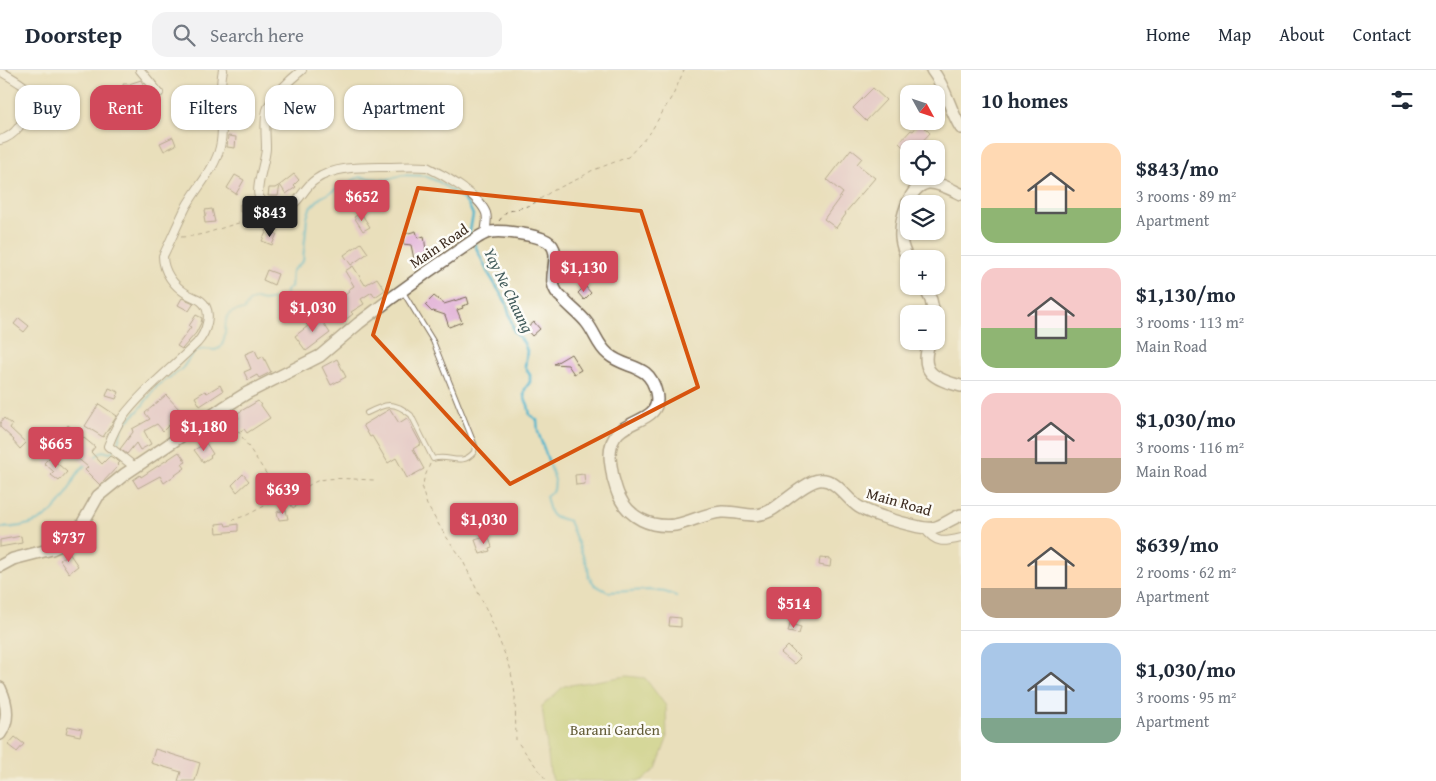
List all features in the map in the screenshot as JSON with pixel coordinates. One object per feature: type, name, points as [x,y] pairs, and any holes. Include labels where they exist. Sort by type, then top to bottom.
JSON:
[{"type":"main road","points":[[932,70],[944,87],[961,128]]},
{"type":"main road","points":[[904,250],[901,232],[904,213],[912,193],[922,185],[929,183],[937,184],[961,194]]},
{"type":"main road","name":"Main Road","points":[[0,566],[13,559],[52,549],[73,538],[98,496],[106,489],[223,408],[320,356],[402,290],[488,232],[512,232],[540,238],[549,243],[554,250],[555,256],[553,284],[559,296],[588,324],[606,353],[647,374],[654,383],[657,394],[655,408],[646,418],[622,429],[612,441],[610,449],[610,464],[618,494],[625,507],[632,514],[651,524],[666,526],[685,523],[722,512],[751,516],[759,515],[773,509],[812,482],[820,480],[832,482],[851,501],[867,511],[925,528],[937,527],[961,514]]},
{"type":"main road","points":[[928,350],[926,358],[931,372],[944,382],[961,386]]},
{"type":"main road","points":[[0,688],[5,700],[7,715],[5,726],[0,734]]},
{"type":"street","points":[[140,70],[152,85]]},
{"type":"street","points":[[136,468],[108,446],[122,418],[144,393],[197,343],[206,328],[208,310],[201,300],[187,294],[172,280],[163,263],[163,256],[186,207],[216,159],[220,148],[222,138],[222,70]]},
{"type":"street","points":[[302,70],[278,93],[267,108],[266,155],[258,193],[268,206],[274,209],[287,208],[294,204],[315,180],[337,171],[356,167],[428,168],[438,172],[459,186],[482,206],[486,213],[488,232]]},
{"type":"street","points":[[0,71],[29,90],[31,96],[26,116],[20,126],[12,134],[0,140]]},
{"type":"street","points":[[925,528],[931,537],[936,540],[961,538]]},
{"type":"lane","points":[[366,414],[383,405],[391,404],[405,410],[411,415],[433,459],[440,457],[459,460],[466,459],[474,452],[475,446],[433,341],[402,290]]},
{"type":"path","points":[[488,232],[506,212],[531,206],[552,191],[628,157],[650,134],[674,93],[684,70]]},
{"type":"path","points":[[173,237],[211,233],[281,209]]},
{"type":"path","points":[[223,408],[277,490],[278,499]]},
{"type":"path","points":[[433,459],[424,479],[422,489],[427,504],[445,535],[461,557],[490,615],[510,666],[515,694],[516,740],[547,781]]},
{"type":"path","points":[[233,520],[326,479],[376,480]]},
{"type":"highlighted area","points":[[418,188],[641,211],[698,387],[510,484],[373,335]]},
{"type":"green space","name":"Barani Garden","points":[[627,676],[645,678],[666,706],[667,739],[656,769],[641,781],[554,781],[550,772],[542,706],[564,686]]},
{"type":"building","points":[[141,80],[144,85],[123,84]]},
{"type":"building","points":[[873,88],[886,100],[866,121],[853,108]]},
{"type":"building","points":[[911,130],[927,130],[930,133],[923,140],[902,140]]},
{"type":"building","points":[[228,136],[236,137],[235,148],[227,147]]},
{"type":"building","points":[[173,137],[176,145],[164,151],[160,143]]},
{"type":"building","points":[[851,149],[862,158],[857,164],[875,178],[845,213],[836,228],[824,219],[843,193],[827,180]]},
{"type":"building","points":[[294,174],[299,180],[294,185],[296,187],[286,194],[280,185]]},
{"type":"building","points":[[235,175],[244,180],[236,194],[227,188]]},
{"type":"building","points":[[280,185],[278,196],[268,196],[269,188],[275,188]]},
{"type":"building","points":[[240,204],[261,207],[264,210],[262,210],[260,216],[252,214],[253,211],[240,212]]},
{"type":"building","points":[[212,209],[215,222],[205,223],[205,210]]},
{"type":"building","points":[[361,213],[370,227],[363,231],[354,217]]},
{"type":"building","points":[[267,230],[277,234],[272,245],[262,241]]},
{"type":"building","points":[[416,231],[418,238],[424,236],[427,257],[414,259],[411,245],[403,244],[405,234]]},
{"type":"building","points":[[361,243],[368,253],[351,265],[344,255]]},
{"type":"building","points":[[353,266],[365,285],[377,278],[385,290],[375,297],[372,292],[361,299],[364,304],[351,312],[353,314],[345,320],[332,305],[354,286],[345,271]]},
{"type":"building","points":[[267,270],[278,274],[274,285],[263,280]]},
{"type":"building","points":[[585,286],[591,293],[584,300],[578,293]]},
{"type":"building","points":[[434,296],[444,304],[467,297],[469,304],[457,310],[462,322],[449,327],[445,315],[432,312],[425,305]]},
{"type":"building","points":[[182,298],[194,303],[189,311],[178,305]]},
{"type":"building","points":[[196,315],[202,318],[201,323],[196,333],[182,349],[177,346],[191,327],[189,326]]},
{"type":"building","points":[[318,315],[330,333],[306,351],[295,336]]},
{"type":"building","points":[[19,318],[29,326],[24,332],[14,324]]},
{"type":"building","points":[[534,322],[540,329],[532,336],[526,329]]},
{"type":"building","points":[[255,350],[259,359],[263,356],[271,372],[259,378],[257,375],[248,380],[244,372],[251,369],[245,354]]},
{"type":"building","points":[[571,354],[581,370],[574,374],[568,365],[554,364]]},
{"type":"building","points":[[337,359],[346,377],[331,385],[322,367]]},
{"type":"building","points":[[220,385],[223,391],[200,406],[195,397],[205,391],[207,393]]},
{"type":"building","points":[[109,388],[119,392],[116,399],[106,396]]},
{"type":"building","points":[[166,395],[180,410],[169,420],[171,423],[163,431],[157,424],[144,431],[151,444],[140,450],[136,443],[127,454],[120,449],[133,432],[132,429],[150,419],[145,413]]},
{"type":"building","points":[[258,401],[270,418],[247,433],[244,429],[226,440],[220,430],[239,418],[236,414]]},
{"type":"building","points":[[99,404],[117,416],[103,437],[85,426]]},
{"type":"building","points":[[390,409],[399,423],[407,418],[421,444],[413,449],[424,469],[407,478],[396,458],[388,463],[363,425]]},
{"type":"building","points":[[4,418],[12,425],[10,428],[26,443],[20,449],[14,440],[0,427],[0,423]]},
{"type":"building","points":[[68,425],[95,447],[91,452],[102,464],[110,456],[120,462],[100,485],[85,470],[88,467],[70,452],[77,444],[63,432]]},
{"type":"building","points":[[206,443],[213,454],[203,462],[194,450]]},
{"type":"building","points":[[179,452],[186,462],[182,464],[185,468],[164,483],[160,476],[138,488],[133,480],[140,475],[141,477]]},
{"type":"building","points":[[50,457],[67,472],[59,481],[51,475],[54,472],[44,463]]},
{"type":"building","points":[[243,474],[249,481],[237,492],[232,485]]},
{"type":"building","points":[[584,474],[585,484],[576,485],[575,475]]},
{"type":"building","points":[[285,481],[302,502],[293,508],[278,486]]},
{"type":"building","points":[[286,510],[288,519],[279,520],[277,512]]},
{"type":"building","points":[[225,523],[226,526],[238,524],[238,531],[217,533],[216,524]]},
{"type":"building","points":[[21,536],[22,543],[0,547],[0,540]]},
{"type":"building","points":[[485,537],[486,539],[489,538],[492,547],[489,548],[490,551],[480,554],[475,540]]},
{"type":"building","points":[[69,553],[78,566],[69,573],[60,560]]},
{"type":"building","points":[[820,558],[831,559],[830,567],[819,565]]},
{"type":"building","points":[[670,617],[681,618],[681,627],[669,626]]},
{"type":"building","points":[[790,624],[801,627],[799,634],[788,632]]},
{"type":"building","points":[[788,646],[800,658],[794,664],[781,653]]},
{"type":"building","points":[[68,726],[82,729],[80,736],[66,733]]},
{"type":"building","points":[[15,737],[24,744],[17,752],[8,745]]},
{"type":"building","points":[[155,749],[200,763],[195,781],[178,781],[181,772],[151,763]]},
{"type":"waterway","name":"Yay Ne Chaung","points":[[93,458],[103,451],[110,453],[117,445],[123,425],[139,410],[157,386],[182,369],[196,351],[220,348],[225,336],[227,318],[230,314],[235,311],[244,310],[249,302],[256,299],[264,301],[281,298],[286,295],[286,291],[291,287],[292,271],[303,261],[307,218],[310,208],[320,198],[359,177],[386,180],[403,175],[425,176],[439,182],[462,198],[469,206],[473,215],[469,235],[472,239]]},
{"type":"waterway","name":"Yay Ne Chaung","points":[[474,243],[487,271],[506,302],[514,331],[524,343],[527,351],[525,367],[530,375],[530,382],[525,389],[524,396],[530,415],[537,420],[538,432],[555,480],[554,490],[546,496],[550,512],[553,516],[569,521],[588,568],[589,577],[595,585],[608,592],[650,590],[676,596]]},
{"type":"waterway","name":"Yay Ne Chaung","points":[[0,528],[30,524],[46,517],[60,504],[77,475],[87,463]]}]
